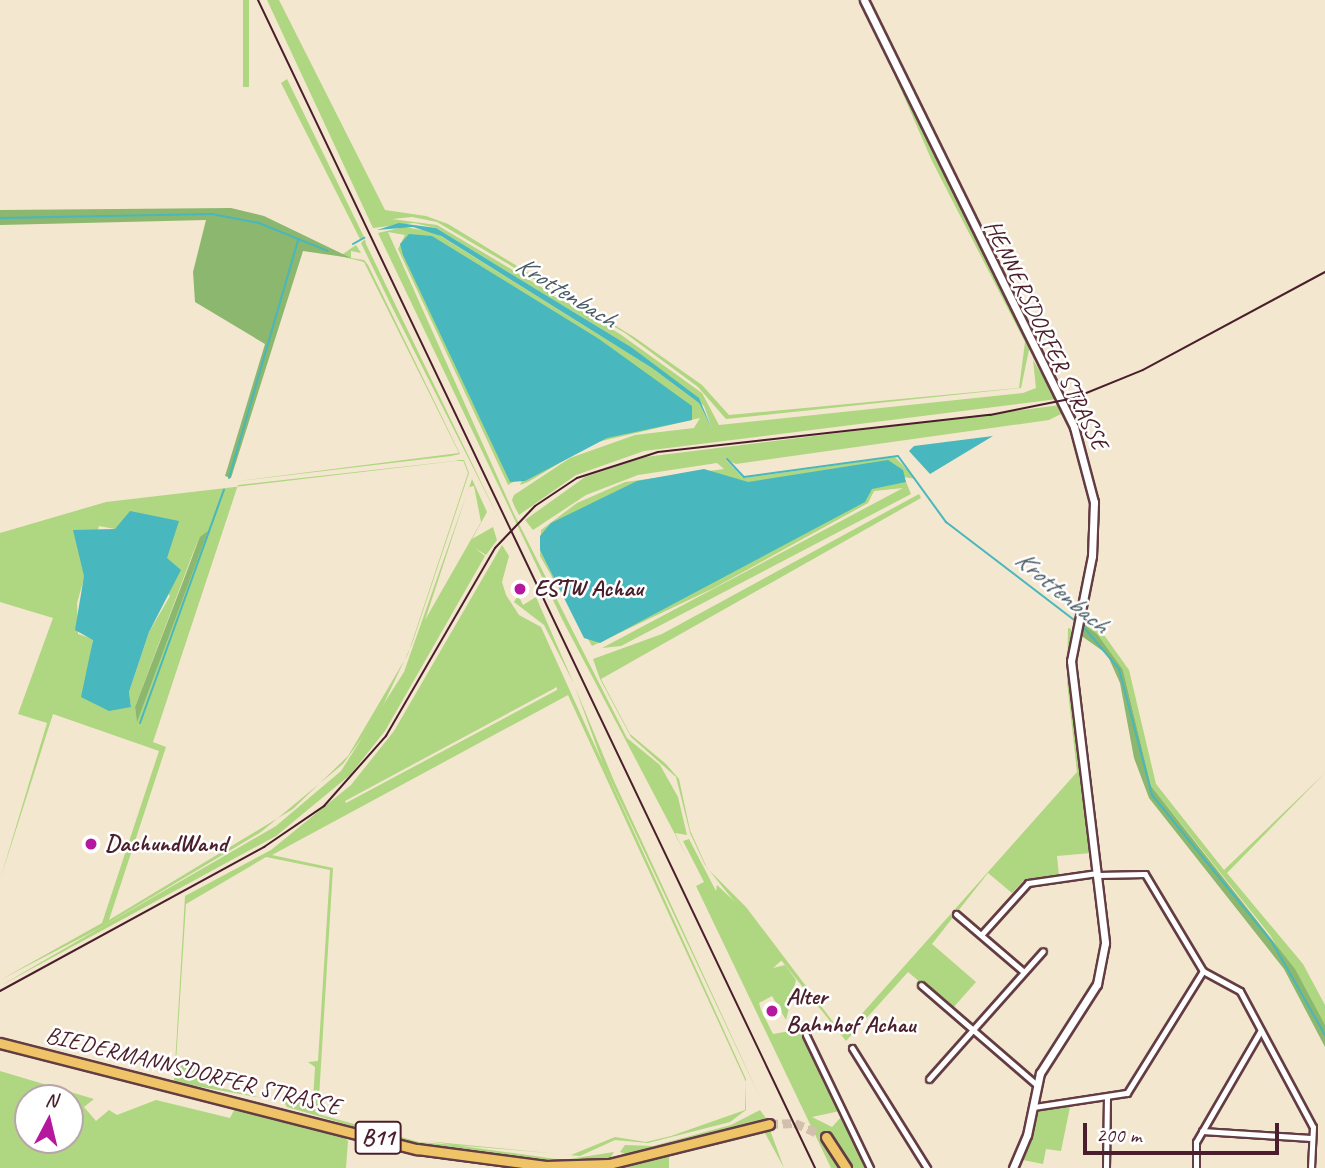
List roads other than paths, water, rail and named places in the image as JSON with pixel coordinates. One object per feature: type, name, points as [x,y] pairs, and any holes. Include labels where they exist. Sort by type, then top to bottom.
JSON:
[{"type":"main road","name":"BIEDERMANNSDORFER STRASSE","points":[[0,1043],[417,1149],[490,1163],[570,1167],[620,1165]]},
{"type":"main road","name":"B11","points":[[620,1165],[769,1124]]},
{"type":"main road","points":[[825,1137],[846,1168]]},
{"type":"street","name":"HENNERSDORFER STRASSE","points":[[864,0],[1088,466],[1093,546],[1074,626],[1071,661],[1105,943],[1097,984],[1037,1085],[1034,1107],[1013,1168]]},
{"type":"street","points":[[981,935],[1028,883],[1098,874],[1145,874],[1203,971],[1240,991],[1313,1128],[1311,1168]]},
{"type":"street","points":[[956,914],[1024,972]]},
{"type":"street","points":[[929,1079],[1043,951]]},
{"type":"street","points":[[1034,1107],[1107,1097],[1139,1084],[1203,971]]},
{"type":"street","points":[[921,985],[1037,1085]]},
{"type":"street","points":[[1196,1168],[1202,1130],[1261,1030]]},
{"type":"street","points":[[806,1035],[870,1168]]},
{"type":"street","points":[[852,1048],[927,1168]]},
{"type":"street","points":[[1106,1168],[1107,1097]]},
{"type":"street","points":[[1202,1130],[1311,1138]]},
{"type":"water","points":[[399,223],[436,228],[631,347],[699,398],[712,429],[699,403],[652,368],[441,236],[413,227],[377,230]]},
{"type":"water","points":[[409,234],[432,236],[599,339],[692,406],[692,420],[607,438],[525,481],[510,482],[403,255],[400,244]]},
{"type":"water","points":[[993,436],[930,474],[909,451],[914,446]]},
{"type":"water","points":[[888,460],[903,470],[906,482],[872,489],[865,502],[600,643],[584,638],[540,550],[540,536],[551,523],[637,481],[704,469],[748,482]]},
{"type":"water","points":[[130,511],[179,521],[167,558],[181,570],[149,632],[129,692],[131,707],[109,711],[81,697],[93,640],[75,630],[84,576],[73,530],[115,529]]},
{"type":"waterway","name":"Krottenbach","points":[[0,218],[212,214],[259,223],[328,251]]},
{"type":"waterway","name":"Krottenbach","points":[[353,244],[364,238]]},
{"type":"waterway","points":[[229,478],[298,240]]},
{"type":"waterway","name":"Krottenbach","points":[[727,459],[744,477],[898,456],[946,522],[1077,622]]},
{"type":"waterway","points":[[140,723],[224,490]]},
{"type":"waterway","name":"Krottenbach","points":[[1082,625],[1119,669],[1152,795],[1272,942],[1325,1035]]},
{"type":"tunnel","points":[[769,1124],[795,1123],[826,1137]]},
{"type":"railway","points":[[258,0],[815,1168]]},
{"type":"railway","points":[[0,991],[264,847],[324,806],[386,736],[495,548],[535,506],[577,478],[658,452],[990,415],[1074,398],[1143,370],[1325,272]]},
{"type":"place","name":"ESTW Achau","points":[[520,589]]},
{"type":"place","name":"DachundWand","points":[[91,844]]},
{"type":"place","name":"Alter Bahnhof Achau","points":[[772,1011]]}]
